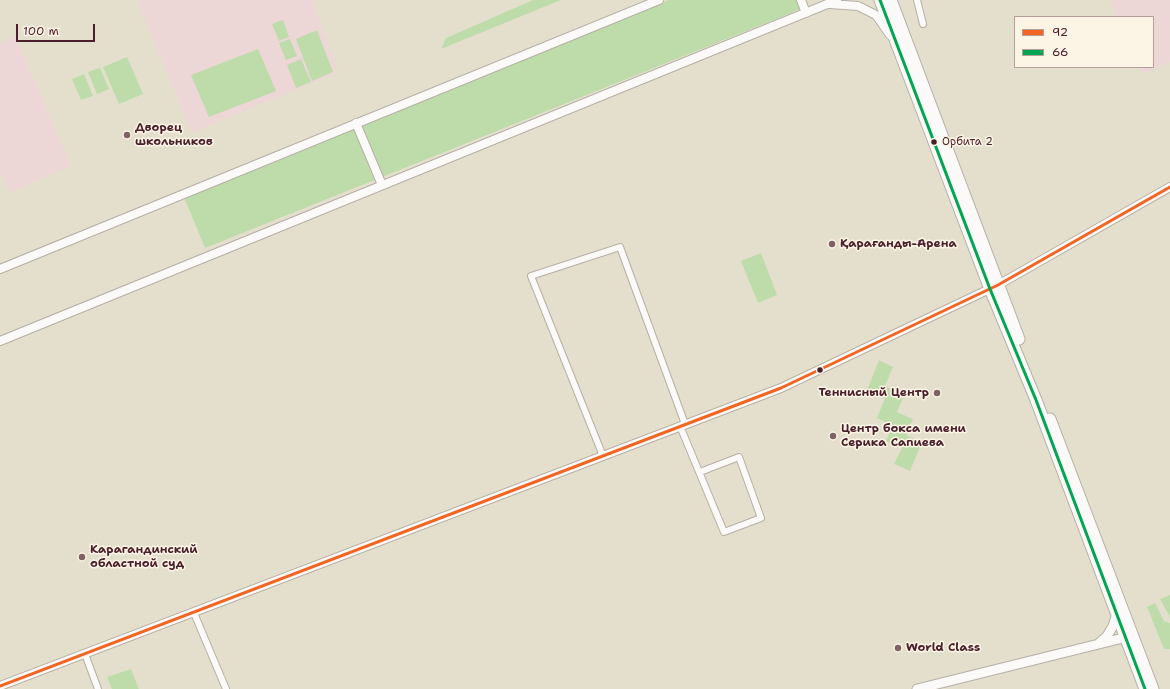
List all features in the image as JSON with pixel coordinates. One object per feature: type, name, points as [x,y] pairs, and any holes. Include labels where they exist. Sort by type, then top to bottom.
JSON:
[{"type":"highway","points":[[880,0],[994,287],[1076,484],[1128,637],[1129,649],[1145,689]]},
{"type":"highway","points":[[891,0],[994,287],[1116,616],[1128,637],[1153,689]]},
{"type":"main road","points":[[0,269],[659,0]]},
{"type":"main road","points":[[801,0],[806,13]]},
{"type":"main road","points":[[0,341],[837,0]]},
{"type":"main road","points":[[828,4],[858,6],[876,15],[895,41]]},
{"type":"main road","points":[[356,123],[382,185]]},
{"type":"main road","points":[[0,686],[794,382],[994,287],[1170,187]]},
{"type":"main road","points":[[1097,645],[1110,631],[1116,616]]},
{"type":"main road","points":[[916,689],[1128,637]]},
{"type":"main road","points":[[1097,645],[1121,645],[1129,649]]},
{"type":"street","points":[[917,0],[923,24]]},
{"type":"street","points":[[603,456],[531,276],[620,247],[682,425],[700,472],[724,532],[761,518],[738,457],[700,472]]},
{"type":"street","points":[[194,612],[226,689]]},
{"type":"street","points":[[85,654],[98,689]]},
{"type":"shaded area","points":[[137,0],[312,0],[338,72],[192,133]]},
{"type":"shaded area","points":[[1109,0],[1170,0],[1170,62],[1143,74],[1140,68],[1154,68],[1154,16],[1117,16]]},
{"type":"shaded area","points":[[15,36],[71,166],[10,192],[0,172],[0,43]]},
{"type":"green space","points":[[533,0],[561,0],[441,49],[446,38]]},
{"type":"green space","points":[[669,0],[798,0],[801,9],[205,248],[184,197]]},
{"type":"green space","points":[[283,20],[289,37],[279,41],[272,24]]},
{"type":"green space","points":[[317,30],[333,72],[312,81],[296,39]]},
{"type":"green space","points":[[290,39],[297,56],[286,60],[279,43]]},
{"type":"green space","points":[[258,49],[276,91],[209,117],[191,75]]},
{"type":"green space","points":[[127,57],[143,94],[119,104],[103,67]]},
{"type":"green space","points":[[301,59],[311,82],[296,88],[287,65]]},
{"type":"green space","points":[[100,68],[109,89],[97,94],[88,72]]},
{"type":"green space","points":[[84,74],[93,96],[81,100],[72,79]]},
{"type":"green space","points":[[761,253],[777,295],[758,303],[741,261]]},
{"type":"green space","points":[[879,360],[893,367],[885,386],[904,396],[897,412],[913,419],[906,435],[922,442],[910,471],[894,464],[902,448],[886,441],[893,426],[877,418],[885,398],[867,390]]},
{"type":"green space","points":[[1170,595],[1170,617],[1160,599]]},
{"type":"green space","points":[[1155,603],[1164,621],[1170,623],[1170,649],[1164,649],[1147,607]]},
{"type":"green space","points":[[131,669],[139,689],[112,689],[107,677]]},
{"type":"transit line","name":"66","points":[[880,0],[990,289],[1036,400],[1145,689]]},
{"type":"transit line","name":"92","points":[[0,686],[781,388],[998,285],[1170,187]]},
{"type":"place","name":"Дворец школьников","points":[[127,135]]},
{"type":"place","name":"Орбита 2","points":[[934,142]]},
{"type":"place","name":"Қарағанды-Арена","points":[[832,244]]},
{"type":"place","name":"Теннисный Центр","points":[[937,393]]},
{"type":"place","name":"Центр бокса имени Серика Сапиева","points":[[833,436]]},
{"type":"place","name":"Карагандинский областной суд","points":[[82,557]]},
{"type":"place","name":"World Class","points":[[898,648]]}]
